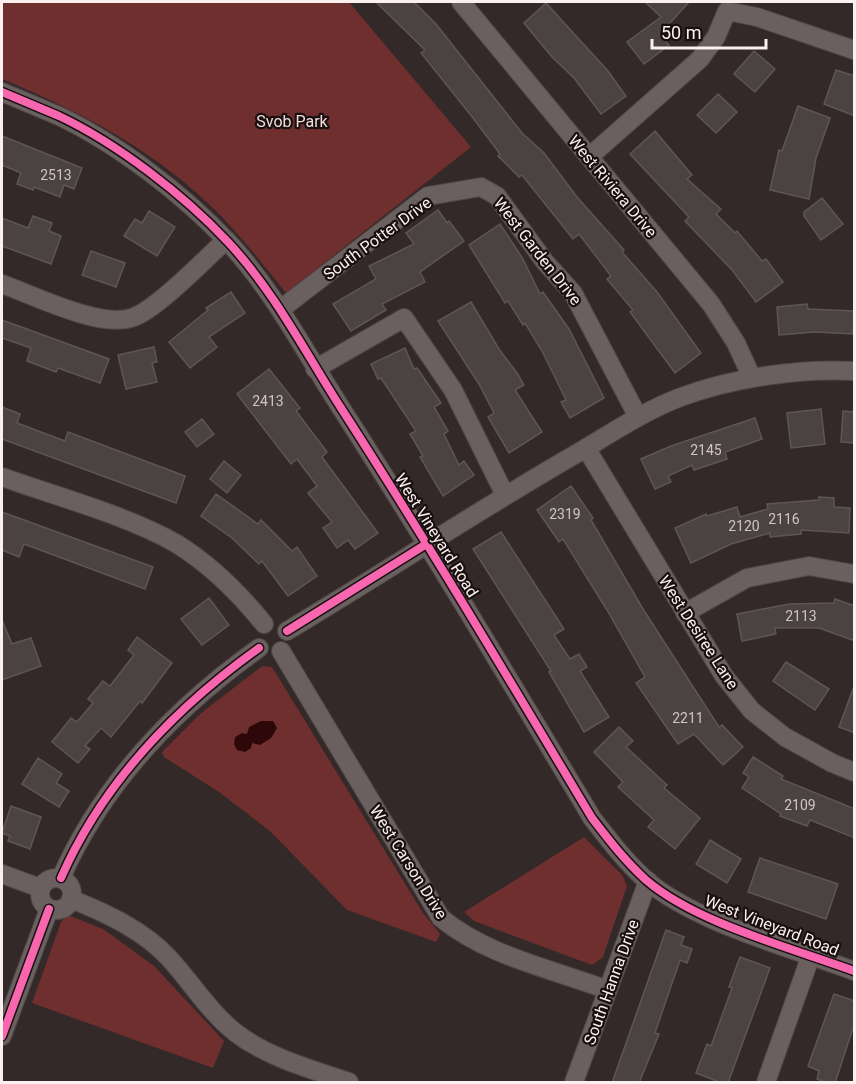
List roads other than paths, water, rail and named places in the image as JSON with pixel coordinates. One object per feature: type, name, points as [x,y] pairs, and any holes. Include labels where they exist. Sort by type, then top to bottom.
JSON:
[{"type":"street","name":"West Riviera Drive","points":[[472,5],[589,157],[711,304],[736,343],[752,378]]},
{"type":"street","points":[[589,157],[700,59],[716,38],[727,11],[757,18],[855,50]]},
{"type":"street","name":"West Vineyard Road","points":[[2,92],[60,117],[112,147],[191,207],[226,240],[281,309],[315,369],[428,543],[592,818],[621,855],[648,881],[689,907],[717,920],[855,971]]},
{"type":"street","name":"South Potter Drive","points":[[281,309],[428,196],[481,187]]},
{"type":"street","name":"West Garden Drive","points":[[481,187],[497,196],[546,262],[573,292],[638,417]]},
{"type":"street","points":[[2,284],[96,318],[134,318],[165,295],[226,240]]},
{"type":"street","points":[[315,369],[404,318],[453,390],[505,495]]},
{"type":"street","points":[[287,631],[505,495],[638,417],[681,397],[752,378],[831,369],[855,371]]},
{"type":"street","name":"West Desiree Lane","points":[[586,448],[724,676],[752,711],[785,737],[832,763],[855,772]]},
{"type":"street","points":[[2,477],[139,526],[176,544],[221,577],[264,624]]},
{"type":"street","points":[[685,613],[747,578],[809,566],[855,574]]},
{"type":"street","points":[[277,622],[287,631],[288,642],[281,651],[270,654],[259,648],[257,632],[264,624],[277,622]]},
{"type":"street","points":[[60,878],[100,807],[138,755],[200,693],[259,648]]},
{"type":"street","name":"West Carson Drive","points":[[281,651],[441,918],[462,936],[608,990]]},
{"type":"street","points":[[2,874],[40,888]]},
{"type":"street","points":[[51,878],[60,878],[70,886],[71,899],[62,909],[49,909],[42,902],[40,888],[51,878]]},
{"type":"street","name":"South Hanna Drive","points":[[574,1083],[648,881]]},
{"type":"street","points":[[71,899],[118,921],[146,938],[167,956],[230,1027],[254,1045],[269,1054],[349,1083]]},
{"type":"street","points":[[2,1036],[49,909]]},
{"type":"street","points":[[766,1083],[811,956]]},
{"type":"park label","name":"Svob Park","points":[[292,121]]}]
